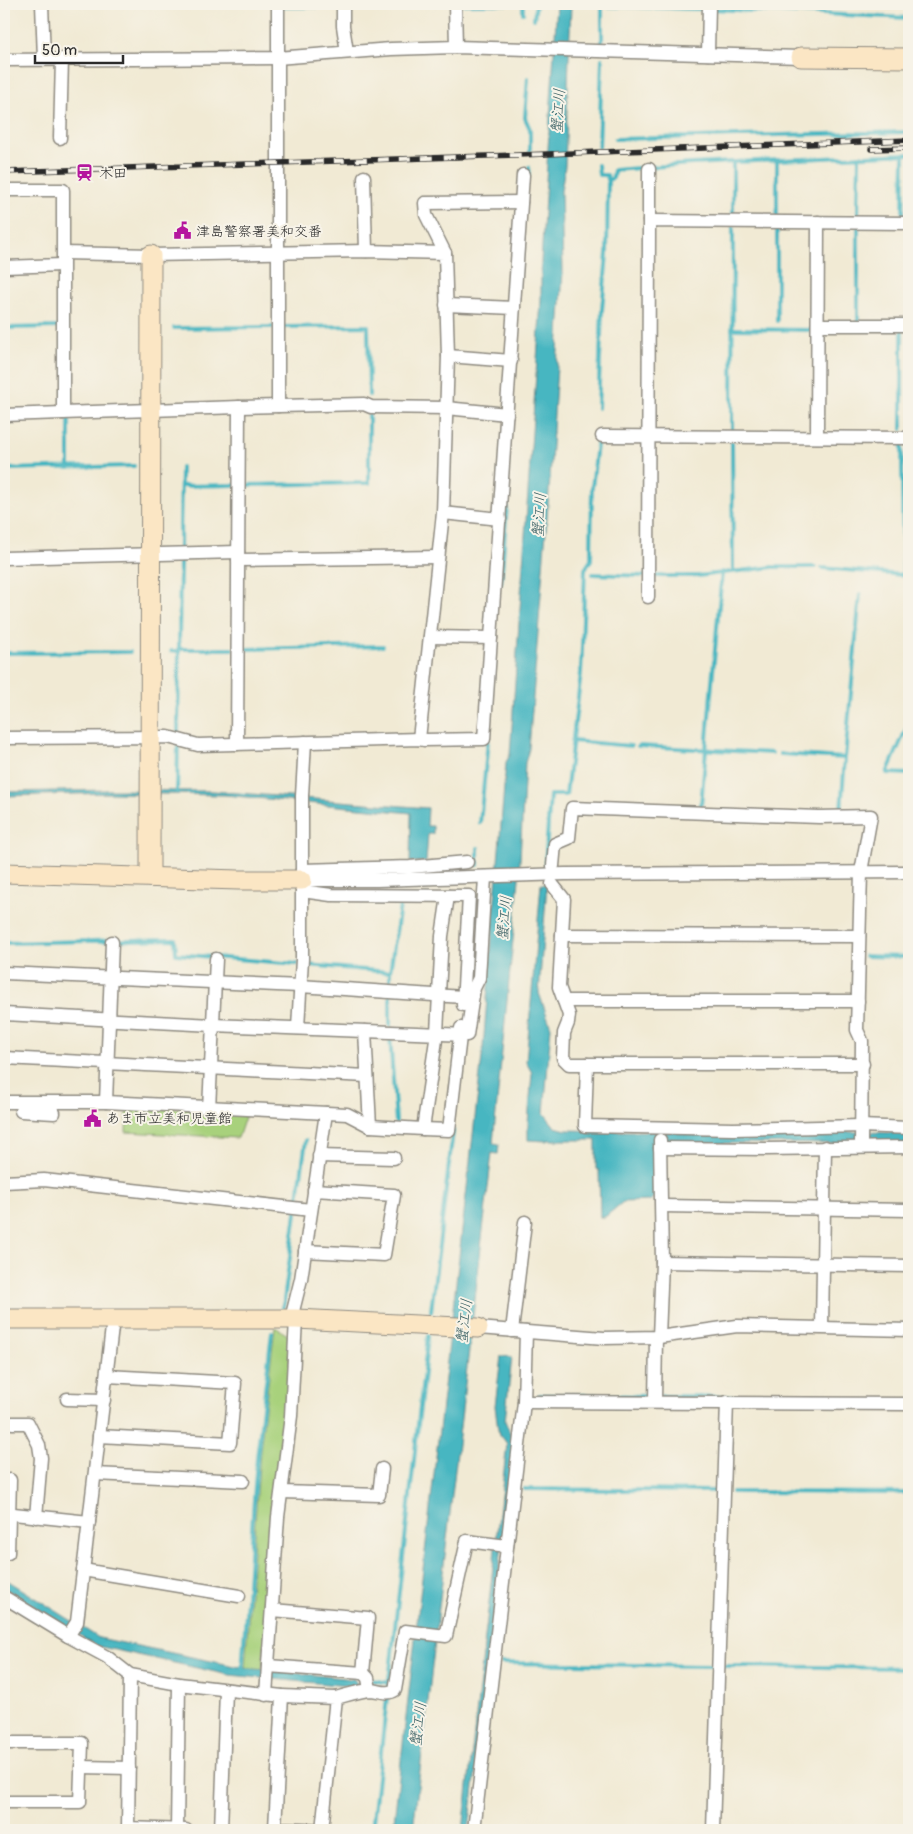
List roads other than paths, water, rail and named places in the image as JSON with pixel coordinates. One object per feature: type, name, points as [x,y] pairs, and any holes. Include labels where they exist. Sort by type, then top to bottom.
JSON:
[{"type":"street","points":[[42,4],[44,59]]},
{"type":"street","points":[[278,4],[278,406]]},
{"type":"street","points":[[344,4],[343,26],[346,52]]},
{"type":"street","points":[[455,4],[456,47]]},
{"type":"street","points":[[708,54],[709,4]]},
{"type":"street","points":[[4,60],[277,58],[391,49],[456,47],[801,58],[909,58]]},
{"type":"street","points":[[60,138],[62,59]]},
{"type":"street","points":[[648,597],[649,169]]},
{"type":"street","points":[[4,738],[168,737],[198,745],[419,738],[424,740],[484,740],[523,175]]},
{"type":"street","points":[[364,177],[366,251]]},
{"type":"street","points":[[4,190],[64,190],[63,413]]},
{"type":"street","points":[[419,738],[443,514],[448,356],[445,253],[426,215],[425,203],[521,202]]},
{"type":"street","points":[[648,221],[909,223]]},
{"type":"street","points":[[817,437],[818,222]]},
{"type":"street","points":[[4,267],[63,259],[151,255],[366,251],[445,253]]},
{"type":"street","points":[[150,877],[151,255]]},
{"type":"street","points":[[446,305],[514,308]]},
{"type":"street","points":[[818,325],[909,325]]},
{"type":"street","points":[[448,356],[511,361]]},
{"type":"street","points":[[4,415],[239,406],[364,404],[371,407],[446,408],[507,414]]},
{"type":"street","points":[[237,744],[239,406]]},
{"type":"street","points":[[602,436],[909,438]]},
{"type":"street","points":[[443,514],[500,518]]},
{"type":"street","points":[[4,558],[151,554],[438,557]]},
{"type":"street","points":[[430,637],[491,638]]},
{"type":"street","points":[[298,1028],[304,742]]},
{"type":"street","points":[[553,866],[555,844],[569,838],[572,808],[819,817],[871,816],[861,872],[859,936],[857,1030],[862,1041],[861,1145]]},
{"type":"street","points":[[301,880],[467,862]]},
{"type":"street","points":[[4,872],[301,880],[377,880],[526,875],[909,872]]},
{"type":"street","points":[[4,1014],[213,1025],[467,1035],[474,988],[479,978],[487,876]]},
{"type":"street","points":[[4,1102],[106,1102],[209,1109],[347,1114],[370,1126],[449,1130],[461,1035],[469,896],[331,895],[301,880]]},
{"type":"street","points":[[552,884],[564,899],[559,987],[569,1014],[564,1033],[563,1058],[569,1064],[862,1064]]},
{"type":"street","points":[[423,1129],[437,1033],[442,936],[448,896]]},
{"type":"street","points":[[562,935],[859,936]]},
{"type":"street","points":[[106,1102],[112,942]]},
{"type":"street","points":[[209,1109],[216,959]]},
{"type":"street","points":[[4,973],[300,986],[463,997]]},
{"type":"street","points":[[564,1001],[858,1001]]},
{"type":"street","points":[[365,1031],[370,1126]]},
{"type":"street","points":[[4,1058],[367,1076]]},
{"type":"street","points":[[587,1064],[585,1126],[661,1130],[909,1128]]},
{"type":"street","points":[[4,1110],[54,1113]]},
{"type":"street","points":[[266,1695],[278,1517],[291,1416],[294,1319],[305,1251],[302,1209],[314,1190],[326,1113]]},
{"type":"street","points":[[655,1402],[662,1262],[661,1130]]},
{"type":"street","points":[[660,1147],[766,1149],[861,1145],[909,1147]]},
{"type":"street","points":[[822,1327],[825,1147]]},
{"type":"street","points":[[319,1156],[394,1158]]},
{"type":"street","points":[[4,1182],[44,1180],[302,1209]]},
{"type":"street","points":[[305,1251],[384,1255],[394,1195],[314,1190]]},
{"type":"street","points":[[662,1206],[909,1210]]},
{"type":"street","points":[[512,1331],[525,1222]]},
{"type":"street","points":[[662,1262],[909,1266]]},
{"type":"street","points":[[4,1319],[294,1319],[478,1328],[604,1338],[657,1337],[737,1326],[909,1330]]},
{"type":"street","points":[[72,1630],[83,1570],[113,1319]]},
{"type":"street","points":[[474,1830],[502,1545],[524,1402],[526,1332]]},
{"type":"street","points":[[99,1436],[230,1443],[235,1383],[106,1376]]},
{"type":"street","points":[[67,1399],[104,1400]]},
{"type":"street","points":[[524,1402],[909,1404]]},
{"type":"street","points":[[713,1830],[727,1402]]},
{"type":"street","points":[[12,1422],[28,1423],[39,1445],[41,1458],[36,1517]]},
{"type":"street","points":[[282,1492],[379,1495],[382,1469]]},
{"type":"street","points":[[95,1474],[243,1481]]},
{"type":"street","points":[[8,1553],[6,1513],[10,1480]]},
{"type":"street","points":[[6,1513],[89,1522]]},
{"type":"street","points":[[4,1598],[72,1630],[130,1675],[179,1684],[266,1695],[336,1698],[370,1690],[386,1693],[395,1690],[405,1632],[446,1636],[467,1542],[502,1545]]},
{"type":"street","points":[[83,1570],[240,1596]]},
{"type":"street","points":[[272,1610],[368,1618],[363,1673]]},
{"type":"street","points":[[268,1672],[363,1673],[368,1678],[370,1690]]},
{"type":"street","points":[[130,1675],[128,1828],[186,1830]]},
{"type":"street","points":[[177,1830],[179,1684]]},
{"type":"street","points":[[221,1830],[226,1690]]},
{"type":"street","points":[[282,1696],[274,1828],[326,1830]]},
{"type":"street","points":[[322,1830],[336,1698]]},
{"type":"street","points":[[4,1743],[82,1743],[80,1802],[4,1802]]},
{"type":"street","points":[[81,1767],[129,1768]]},
{"type":"water","name":"蟹江川","points":[[557,4],[571,4],[565,166],[561,191],[563,271],[550,478],[529,749],[525,763],[519,879],[493,1143],[499,1144],[498,1154],[492,1153],[413,1830],[393,1830],[483,1048],[506,762],[510,755],[541,301],[541,261]]},
{"type":"water","points":[[213,791],[428,808],[427,826],[433,826],[433,834],[428,834],[426,862],[410,862],[411,813],[225,795],[109,793],[4,796],[4,792]]},
{"type":"water","points":[[541,884],[547,884],[539,993],[551,1027],[544,1113],[555,1127],[566,1130],[609,1131],[909,1133],[909,1144],[657,1143],[658,1193],[650,1201],[623,1202],[605,1217],[600,1217],[599,1170],[596,1169],[596,1140],[528,1140],[532,1073],[526,1062]]},
{"type":"water","points":[[501,1356],[512,1357],[505,1421],[514,1442],[469,1830],[463,1830],[507,1444],[499,1436],[495,1406]]},
{"type":"water","points":[[4,1578],[99,1638],[245,1668],[354,1679],[359,1687],[229,1675],[97,1646],[4,1588]]},
{"type":"waterway","points":[[281,7],[319,7],[319,4]]},
{"type":"waterway","points":[[460,4],[506,4]]},
{"type":"waterway","points":[[523,4],[523,13]]},
{"type":"waterway","points":[[534,19],[536,4]]},
{"type":"waterway","points":[[602,4],[602,45]]},
{"type":"waterway","points":[[602,6],[703,9]]},
{"type":"waterway","points":[[713,9],[909,18]]},
{"type":"waterway","points":[[599,147],[602,59]]},
{"type":"waterway","points":[[528,78],[525,118],[530,129],[530,150]]},
{"type":"waterway","points":[[615,139],[909,132]]},
{"type":"waterway","points":[[903,218],[904,154]]},
{"type":"waterway","points":[[608,180],[613,178],[614,170],[691,164],[909,154]]},
{"type":"waterway","points":[[858,219],[859,156]]},
{"type":"waterway","points":[[777,160],[777,216]]},
{"type":"waterway","points":[[733,162],[733,218]]},
{"type":"waterway","points":[[598,165],[599,175],[607,175],[608,180],[607,253],[602,310],[598,408]]},
{"type":"waterway","points":[[528,177],[529,167]]},
{"type":"waterway","points":[[732,430],[733,227]]},
{"type":"waterway","points":[[777,227],[777,321]]},
{"type":"waterway","points":[[858,227],[858,321]]},
{"type":"waterway","points":[[281,327],[368,326],[369,395]]},
{"type":"waterway","points":[[4,328],[58,327]]},
{"type":"waterway","points":[[174,328],[272,327]]},
{"type":"waterway","points":[[732,329],[813,330]]},
{"type":"waterway","points":[[902,330],[902,429]]},
{"type":"waterway","points":[[244,485],[369,483],[369,415]]},
{"type":"waterway","points":[[69,420],[69,468]]},
{"type":"waterway","points":[[732,443],[733,571]]},
{"type":"waterway","points":[[545,867],[550,795],[566,795],[581,673],[585,569],[591,560],[592,488],[597,444]]},
{"type":"waterway","points":[[822,568],[903,575],[902,444]]},
{"type":"waterway","points":[[4,469],[134,466]]},
{"type":"waterway","points":[[180,548],[181,467]]},
{"type":"waterway","points":[[181,486],[235,485]]},
{"type":"waterway","points":[[501,582],[507,505]]},
{"type":"waterway","points":[[178,733],[180,560]]},
{"type":"waterway","points":[[652,576],[698,576],[773,567],[815,567]]},
{"type":"waterway","points":[[701,805],[722,572]]},
{"type":"waterway","points":[[593,574],[645,576]]},
{"type":"waterway","points":[[780,754],[845,758],[860,594]]},
{"type":"waterway","points":[[242,649],[383,646]]},
{"type":"waterway","points":[[179,649],[232,649]]},
{"type":"waterway","points":[[171,651],[179,651]]},
{"type":"waterway","points":[[4,653],[130,652]]},
{"type":"waterway","points":[[909,715],[907,727],[887,773],[909,774]]},
{"type":"waterway","points":[[480,823],[488,740]]},
{"type":"waterway","points":[[572,741],[631,746]]},
{"type":"waterway","points":[[177,792],[178,746]]},
{"type":"waterway","points":[[638,746],[772,753]]},
{"type":"waterway","points":[[841,811],[845,758]]},
{"type":"waterway","points":[[478,848],[478,865]]},
{"type":"waterway","points":[[390,986],[390,972],[401,899]]},
{"type":"waterway","points":[[4,943],[175,939],[176,954],[297,964]]},
{"type":"waterway","points":[[865,956],[909,957]]},
{"type":"waterway","points":[[307,965],[390,972]]},
{"type":"waterway","points":[[390,995],[390,1026]]},
{"type":"waterway","points":[[390,1036],[396,1122]]},
{"type":"waterway","points":[[431,1311],[453,1131]]},
{"type":"waterway","points":[[283,1308],[306,1140]]},
{"type":"waterway","points":[[242,1671],[257,1458],[272,1332]]},
{"type":"waterway","points":[[388,1689],[428,1336]]},
{"type":"waterway","points":[[540,1395],[647,1396]]},
{"type":"waterway","points":[[662,1396],[740,1397]]},
{"type":"waterway","points":[[524,1489],[719,1491]]},
{"type":"waterway","points":[[732,1492],[909,1493]]},
{"type":"waterway","points":[[502,1663],[712,1666]]},
{"type":"waterway","points":[[724,1666],[909,1668]]},
{"type":"waterway","points":[[372,1680],[389,1683]]},
{"type":"waterway","points":[[372,1830],[387,1698]]},
{"type":"railway","points":[[4,172],[909,140]]},
{"type":"railway","points":[[871,149],[909,148]]},
{"type":"place","name":"木田","points":[[85,173]]},
{"type":"place","name":"津島警察署美和交番","points":[[182,231]]},
{"type":"place","name":"あま市立美和児童館","points":[[92,1118]]}]
